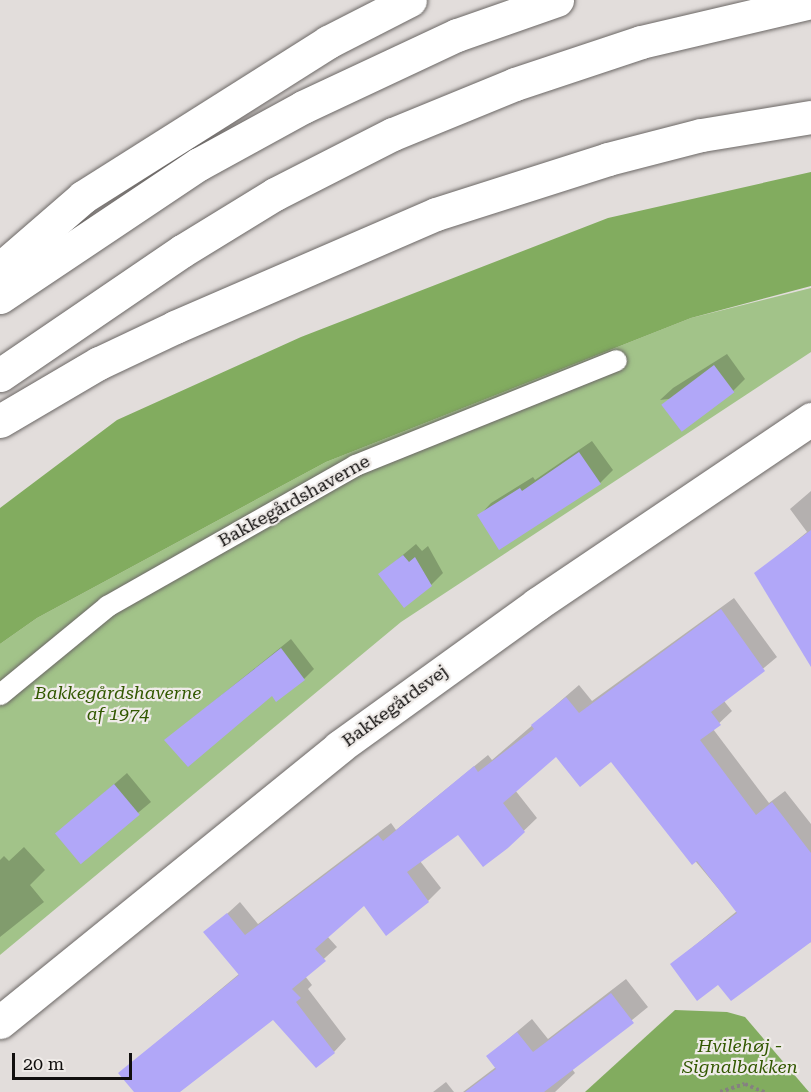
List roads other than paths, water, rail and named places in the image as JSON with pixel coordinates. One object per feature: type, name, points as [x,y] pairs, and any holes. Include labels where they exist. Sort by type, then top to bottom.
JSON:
[{"type":"main road","points":[[0,269],[83,198],[328,42],[410,0]]},
{"type":"main road","points":[[0,297],[189,170],[303,106],[457,35],[557,0]]},
{"type":"main road","points":[[0,375],[182,251],[275,195],[393,134],[515,84],[641,42],[811,2]]},
{"type":"main road","points":[[0,421],[99,363],[175,327],[436,214],[678,141],[811,117]]},
{"type":"main road","name":"Bakkegårdsvej","points":[[0,1022],[339,747],[528,611],[811,419]]},
{"type":"lane","name":"Bakkegårdshaverne","points":[[0,694],[107,606],[355,465],[616,360]]},
{"type":"park label","name":"Bakkegårdshaverne af 1974","points":[[118,704]]},
{"type":"park label","name":"Hvilehøj - Signalbakken","points":[[740,1057]]}]
